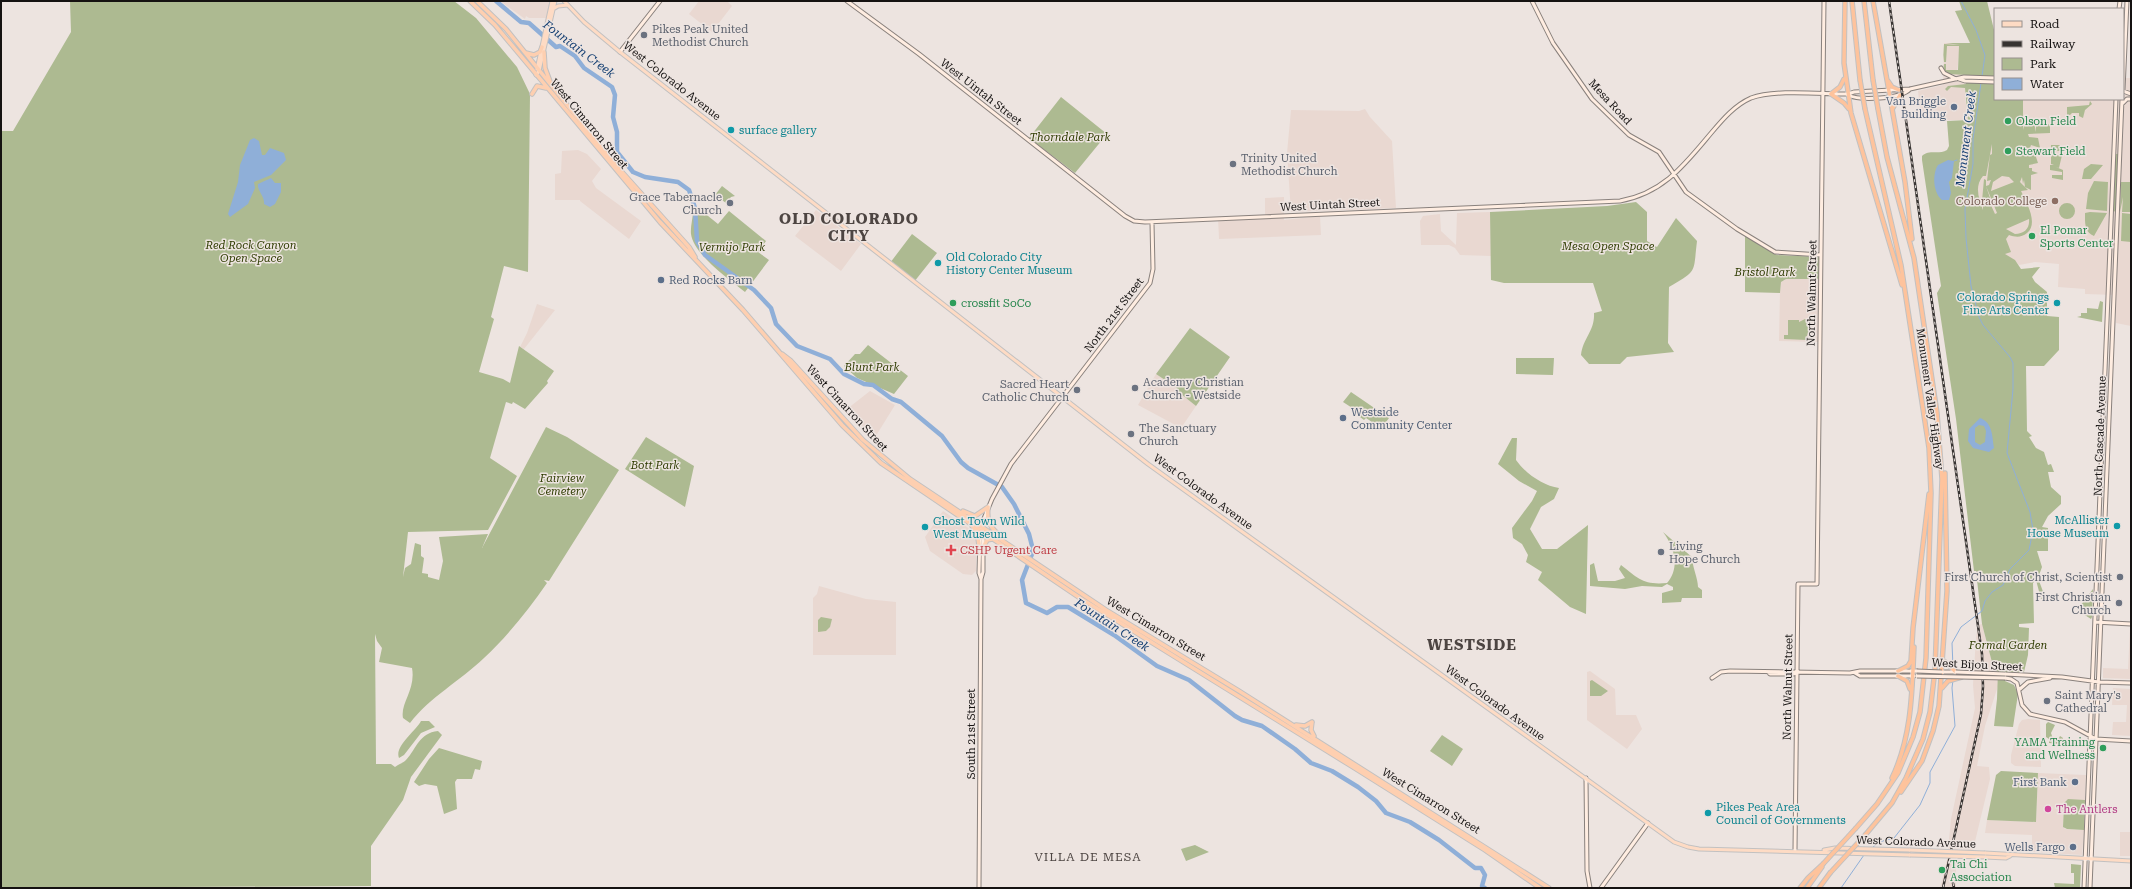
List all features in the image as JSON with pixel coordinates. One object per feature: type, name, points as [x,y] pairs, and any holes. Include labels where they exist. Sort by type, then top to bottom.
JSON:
[{"type":"highway","name":"West Cimarron Street","points":[[470,1],[492,22],[556,92],[613,162],[689,247],[695,258]]},
{"type":"highway","name":"West Cimarron Street","points":[[477,1],[506,29],[549,90],[637,196],[780,352],[794,372],[871,455],[904,481],[982,531],[1087,602],[1236,693],[1473,842],[1540,888]]},
{"type":"highway","points":[[1845,1],[1843,38],[1845,76],[1851,113],[1893,249],[1907,304]]},
{"type":"highway","name":"Monument Valley Highway","points":[[1807,888],[1823,864],[1883,796],[1898,773],[1907,752],[1922,702],[1926,658],[1931,471],[1897,243],[1865,109],[1860,80],[1852,1]]},
{"type":"highway","name":"Monument Valley Highway","points":[[1819,888],[1830,873],[1892,804],[1921,745],[1934,692],[1940,574],[1942,479],[1941,446],[1914,258],[1887,157],[1873,80],[1864,1]]},
{"type":"highway","points":[[1873,1],[1905,182],[1914,258]]},
{"type":"highway","points":[[512,38],[528,54],[536,55],[544,44]]},
{"type":"highway","points":[[544,52],[545,68],[556,92]]},
{"type":"highway","points":[[1845,76],[1840,87],[1831,94],[1844,103],[1851,113]]},
{"type":"highway","points":[[1887,80],[1892,87],[1899,90]]},
{"type":"highway","points":[[532,94],[537,86],[543,86],[549,90]]},
{"type":"highway","points":[[1892,109],[1900,95]]},
{"type":"highway","name":"West Cimarron Street","points":[[780,352],[791,361],[877,454],[906,476],[1106,610],[1282,718],[1549,888]]},
{"type":"highway","points":[[1892,804],[1922,761],[1933,731],[1939,706],[1947,591],[1946,492],[1941,446]]},
{"type":"highway","points":[[1911,694],[1908,683],[1898,674],[1908,666],[1911,661],[1931,471]]},
{"type":"highway","points":[[954,508],[976,516],[988,507]]},
{"type":"highway","points":[[988,507],[987,520],[990,526],[1005,541]]},
{"type":"highway","points":[[958,516],[977,532],[981,546],[989,539],[997,541]]},
{"type":"highway","points":[[1883,796],[1896,769],[1907,738],[1912,676],[1915,671],[1915,614]]},
{"type":"highway","points":[[1943,660],[1946,665],[1956,672]]},
{"type":"highway","points":[[1941,691],[1948,682],[1963,677]]},
{"type":"highway","points":[[1282,718],[1301,727],[1312,722],[1312,733],[1326,746]]},
{"type":"highway","points":[[1800,888],[1823,864]]},
{"type":"main road","points":[[547,33],[552,1]]},
{"type":"main road","points":[[537,72],[555,1]]},
{"type":"main road","name":"West Colorado Avenue","points":[[564,1],[593,30],[620,52],[1181,488],[1674,842],[1693,848],[1795,850],[1850,853],[1985,855]]},
{"type":"main road","points":[[620,52],[660,1]]},
{"type":"main road","name":"West Uintah Street","points":[[847,1],[919,54],[1125,216],[1134,221],[1152,223],[1620,201],[1651,191],[1674,175],[1730,112],[1746,100],[1770,94],[1848,94],[1854,92],[1910,89],[1966,77],[1994,78]]},
{"type":"main road","name":"Mesa Road","points":[[1532,1],[1553,43],[1592,99],[1629,135],[1657,150],[1682,187],[1693,197],[1770,250],[1783,254],[1821,255]]},
{"type":"main road","name":"North Walnut Street","points":[[1795,850],[1798,584],[1817,584],[1824,1]]},
{"type":"main road","points":[[2124,68],[2127,1]]},
{"type":"main road","points":[[554,9],[559,5],[568,6]]},
{"type":"main road","points":[[537,72],[544,52],[544,44]]},
{"type":"main road","points":[[1941,68],[1944,73],[1965,81],[1994,82]]},
{"type":"main road","name":"West Uintah Street","points":[[1848,94],[1854,97],[1890,97],[1900,95],[1910,89]]},
{"type":"main road","points":[[2122,104],[2127,99],[2131,98]]},
{"type":"main road","name":"North Cascade Avenue","points":[[2084,888],[2116,100]]},
{"type":"main road","name":"North Cascade Avenue","points":[[2090,888],[2122,100]]},
{"type":"main road","name":"North 21st Street","points":[[1062,397],[1150,283],[1153,269],[1152,223]]},
{"type":"main road","points":[[982,531],[982,526],[988,507],[1017,455],[1062,397]]},
{"type":"main road","name":"South 21st Street","points":[[979,888],[982,531]]},
{"type":"main road","points":[[2094,622],[2131,624]]},
{"type":"main road","name":"West Bijou Street","points":[[1712,678],[1727,671],[1768,672],[1770,674],[1855,674],[1860,676],[1898,674],[1915,671],[1956,672],[2005,676]]},
{"type":"main road","name":"West Bijou Street","points":[[1898,674],[1942,677],[2052,677],[2099,682],[2131,683]]},
{"type":"main road","points":[[2005,676],[2014,681],[2020,689],[2022,705],[2030,714],[2065,722],[2090,734],[2096,739],[2131,741]]},
{"type":"main road","points":[[2020,689],[2028,682],[2047,680],[2052,677]]},
{"type":"main road","points":[[1586,778],[1587,871],[1590,888]]},
{"type":"main road","points":[[1601,888],[1648,822]]},
{"type":"main road","name":"West Colorado Avenue","points":[[1822,851],[1835,848],[2131,861]]},
{"type":"shaded area","points":[[500,1],[551,1],[547,18],[529,18],[526,16],[525,19]]},
{"type":"shaded area","points":[[699,1],[727,1],[732,6],[712,32],[689,14]]},
{"type":"shaded area","points":[[1944,43],[1960,43],[1957,74],[1966,75],[1965,96],[1968,120],[1947,120],[1946,122],[1942,119],[1921,118],[1918,91],[1943,85]]},
{"type":"shaded area","name":"Colorado College","points":[[2126,78],[2131,78],[2131,326],[2116,323],[2116,295],[2085,294],[2085,289],[2058,287],[2059,264],[2035,262],[2019,265],[2013,259],[2005,256],[1984,213],[1978,194],[1978,185],[1983,176],[1992,140],[2022,112],[2023,100],[2124,100]]},
{"type":"shaded area","points":[[1365,109],[1370,117],[1392,141],[1396,208],[1291,212],[1287,153],[1291,110],[1359,111]]},
{"type":"shaded area","points":[[578,150],[587,154],[601,169],[592,181],[596,188],[641,221],[629,239],[580,200],[555,200],[555,174],[561,173],[562,151]]},
{"type":"shaded area","points":[[1284,197],[1284,220],[1320,216],[1321,235],[1219,239],[1218,217],[1265,215],[1265,198]]},
{"type":"shaded area","points":[[816,210],[861,244],[841,271],[795,236]]},
{"type":"shaded area","points":[[1490,212],[1491,256],[1460,255],[1455,248],[1449,245],[1421,245],[1420,221],[1423,216],[1440,214],[1441,231],[1456,245],[1457,213]]},
{"type":"shaded area","points":[[1786,279],[1819,279],[1818,342],[1779,341],[1781,282]]},
{"type":"shaded area","points":[[537,304],[555,310],[524,349],[520,347],[527,333]]},
{"type":"shaded area","points":[[1156,374],[1177,388],[1176,390],[1196,406],[1181,428],[1138,405]]},
{"type":"shaded area","points":[[870,391],[895,405],[874,439],[847,409]]},
{"type":"shaded area","points":[[943,511],[976,533],[976,571],[972,575],[963,574],[930,551],[925,537]]},
{"type":"shaded area","points":[[819,586],[866,599],[896,602],[896,655],[813,655],[813,598],[817,594]]},
{"type":"shaded area","points":[[1982,624],[1994,670],[1998,670],[1998,686],[1985,726],[1977,766],[1989,767],[1990,779],[1973,850],[1958,849],[1956,860],[1956,888],[1940,888],[1947,860],[1951,819],[1975,708],[1973,685],[1976,638],[1978,625]]},
{"type":"shaded area","points":[[2130,630],[2131,679],[2103,678],[2103,668],[2128,669]]},
{"type":"shaded area","points":[[1590,671],[1615,689],[1616,715],[1636,715],[1642,729],[1627,749],[1587,720],[1587,672]]},
{"type":"shaded area","points":[[2113,688],[2131,689],[2131,736],[2112,735],[2113,722],[2126,722],[2127,705],[2112,705]]},
{"type":"shaded area","points":[[2022,720],[2040,720],[2041,767],[2015,766],[2011,763],[2011,755],[2019,724]]},
{"type":"shaded area","points":[[2038,773],[2086,775],[2085,800],[2066,800],[2063,812],[2063,826],[2065,829],[2084,830],[2082,855],[2032,852],[2032,835],[1985,833],[1987,820],[2036,822]]},
{"type":"shaded area","points":[[2120,832],[2131,832],[2131,856],[2120,856]]},
{"type":"green space","name":"Red Rock Canyon Open Space","points":[[70,1],[454,1],[476,18],[517,67],[530,94],[528,272],[504,266],[491,317],[494,319],[479,372],[503,379],[510,383],[519,346],[554,371],[547,381],[548,383],[525,409],[513,402],[512,404],[506,402],[490,458],[517,476],[488,530],[408,532],[403,577],[405,568],[411,564],[415,543],[421,545],[421,556],[424,558],[422,573],[428,574],[428,577],[439,580],[443,561],[439,537],[488,534],[482,548],[546,427],[567,437],[619,470],[549,581],[544,580],[547,583],[533,603],[501,641],[484,658],[436,697],[410,723],[403,718],[403,712],[412,683],[412,668],[379,662],[382,648],[377,641],[375,634],[376,764],[391,764],[395,767],[406,760],[422,738],[432,732],[438,731],[442,735],[411,777],[403,800],[371,846],[371,886],[1,888],[1,131],[13,131],[71,32]]},
{"type":"green space","name":"Formal Garden","points":[[1959,1],[1987,1],[1994,30],[1994,100],[2023,100],[2023,130],[2026,118],[2034,123],[2036,132],[2036,123],[2039,125],[2050,124],[2050,133],[2028,134],[2029,137],[2038,138],[2040,148],[2031,145],[2030,148],[2037,152],[2036,157],[2038,163],[2029,165],[2029,168],[2032,168],[2032,171],[2038,173],[2031,175],[2031,190],[2025,187],[2028,190],[2021,191],[2032,218],[2032,224],[2025,235],[2018,237],[2009,235],[2006,239],[2011,252],[2005,254],[2015,260],[2021,269],[2040,267],[2032,277],[2035,282],[2047,292],[2047,316],[2059,317],[2059,350],[2044,366],[2026,366],[2027,431],[2032,436],[2029,437],[2036,448],[2044,452],[2048,465],[2051,464],[2054,472],[2048,472],[2051,487],[2061,496],[2061,504],[2048,516],[2042,527],[2048,528],[2048,551],[2037,551],[2042,567],[2038,578],[2045,597],[2041,599],[2036,580],[2033,583],[2034,623],[2019,624],[2019,627],[2029,628],[2028,655],[2024,672],[2005,672],[2005,681],[2014,685],[2018,694],[2013,727],[1994,726],[1998,671],[1994,670],[1982,624],[1976,571],[1974,571],[1956,419],[1937,293],[1941,286],[1922,160],[1922,156],[1925,154],[1947,150],[1949,146],[1947,121],[1968,120],[1965,88],[1951,87],[1947,91],[1945,89],[1948,86],[1966,84],[1966,75],[1948,74],[1943,71],[1944,64],[1946,64],[1946,70],[1958,70],[1959,46],[1947,46],[1946,62],[1944,62],[1944,55],[1943,62],[1944,44],[1960,45],[1946,43],[1970,43],[1955,11],[1962,10]],"holes":[[[1992,144],[1992,154],[1990,155],[1987,181],[1991,180],[1989,185],[1986,186],[1997,213],[1995,214],[1989,201],[1983,203],[1983,210],[1978,193],[1980,180],[1983,176],[1986,176]],[[2002,176],[2009,177],[2014,182],[1991,191],[1993,182]],[[2022,177],[2025,187],[2020,182]],[[2029,219],[2028,226],[2024,232],[2015,234],[2006,229]]]},
{"type":"green space","name":"Thorndale Park","points":[[1061,97],[1107,134],[1075,173],[1029,138]]},
{"type":"green space","points":[[2090,101],[2092,104],[2085,110],[2083,118],[2079,116],[2079,113],[2067,115],[2067,107],[2089,105]]},
{"type":"green space","points":[[2051,145],[2060,145],[2060,148],[2064,146],[2064,151],[2052,151],[2051,155]]},
{"type":"green space","points":[[2115,154],[2119,154],[2117,212],[2113,211]]},
{"type":"green space","points":[[2051,155],[2062,155],[2059,168],[2056,167],[2063,170],[2063,180],[2052,178],[2052,175],[2062,175],[2062,172],[2050,170],[2050,165],[2054,165],[2051,164]]},
{"type":"green space","points":[[2091,164],[2103,165],[2091,179],[2082,179],[2084,169]]},
{"type":"green space","points":[[1984,179],[1986,180],[1986,186],[1990,198],[1985,200],[1984,197],[1982,201]]},
{"type":"green space","points":[[2094,181],[2108,182],[2107,211],[2086,209],[2088,193]]},
{"type":"green space","points":[[2121,182],[2131,182],[2131,212],[2122,212],[2123,197],[2120,212]]},
{"type":"green space","points":[[722,186],[735,196],[731,197],[726,203],[715,195]]},
{"type":"green space","name":"Mesa Open Space","points":[[1636,202],[1647,212],[1647,241],[1657,247],[1676,218],[1697,241],[1694,266],[1690,274],[1669,287],[1668,343],[1674,352],[1627,357],[1620,364],[1589,364],[1581,355],[1582,349],[1593,325],[1594,313],[1602,311],[1593,283],[1504,283],[1491,280],[1490,212],[1607,206]]},
{"type":"green space","name":"Vermijo Park","points":[[692,203],[718,224],[729,211],[766,241],[758,252],[769,260],[745,292],[713,266],[698,250],[691,234],[693,211]]},
{"type":"green space","points":[[2067,203],[2074,208],[2075,211],[2070,218],[2067,219],[2060,214],[2059,211],[2064,204]]},
{"type":"green space","points":[[2085,213],[2107,213],[2094,236],[2088,232],[2085,223]]},
{"type":"green space","points":[[2122,213],[2131,214],[2131,242],[2121,241]]},
{"type":"green space","points":[[912,234],[937,253],[914,282],[890,263]]},
{"type":"green space","name":"Bristol Park","points":[[1745,235],[1777,255],[1819,257],[1819,279],[1786,279],[1781,282],[1780,293],[1745,292]]},
{"type":"green space","points":[[2100,301],[2103,302],[2102,322],[2077,317],[2081,316],[2081,313],[2087,313],[2087,308],[2098,309]]},
{"type":"green space","points":[[1805,319],[1812,320],[1811,332],[1807,335],[1807,340],[1784,339],[1784,335],[1788,335],[1788,320],[1799,320],[1799,322]]},
{"type":"green space","points":[[1190,328],[1230,357],[1196,406],[1176,390],[1177,388],[1156,374]]},
{"type":"green space","name":"Blunt Park","points":[[868,345],[908,376],[894,394],[857,378],[844,366],[855,354],[860,354]]},
{"type":"green space","points":[[1516,358],[1554,358],[1553,375],[1516,374]]},
{"type":"green space","points":[[1351,392],[1389,418],[1380,430],[1374,426],[1375,424],[1366,418],[1364,420],[1360,417],[1360,413],[1343,402]]},
{"type":"green space","name":"Bott Park","points":[[646,437],[694,466],[685,507],[625,469]]},
{"type":"green space","points":[[1512,438],[1517,438],[1516,460],[1520,465],[1529,474],[1541,482],[1559,488],[1554,499],[1541,507],[1530,529],[1542,549],[1557,549],[1588,525],[1586,614],[1570,607],[1538,580],[1542,572],[1526,562],[1528,555],[1522,544],[1513,538],[1512,528],[1532,501],[1537,491],[1519,481],[1498,464]]},
{"type":"green space","points":[[1663,532],[1693,558],[1698,587],[1702,590],[1702,598],[1682,598],[1681,602],[1662,603],[1662,593],[1673,590],[1673,587],[1667,584],[1662,587],[1642,586],[1625,589],[1590,586],[1590,565],[1594,563],[1598,581],[1615,581],[1625,578],[1619,569],[1621,565],[1632,574],[1647,582],[1667,583],[1674,571],[1675,564],[1671,545]]},
{"type":"green space","points":[[2093,589],[2092,617],[2091,619],[2077,610]]},
{"type":"green space","points":[[821,617],[832,619],[830,627],[826,631],[818,632],[818,620]]},
{"type":"green space","points":[[1592,680],[1608,691],[1601,696],[1590,696],[1590,681]]},
{"type":"green space","points":[[421,721],[429,721],[435,727],[421,733],[404,755],[399,758],[398,753],[400,748]]},
{"type":"green space","points":[[2048,722],[2055,725],[2051,733],[2053,739],[2058,740],[2060,736],[2063,738],[2060,744],[2049,743],[2049,739],[2046,737],[2046,724]]},
{"type":"green space","points":[[1442,735],[1463,749],[1452,766],[1430,751]]},
{"type":"green space","points":[[439,748],[482,761],[480,770],[475,769],[472,779],[457,779],[455,782],[457,809],[444,814],[437,786],[425,784],[419,786],[414,782],[429,759]]},
{"type":"green space","points":[[2001,771],[2038,773],[2036,822],[1987,820],[1996,775]]},
{"type":"green space","points":[[2068,799],[2085,800],[2084,830],[2067,829],[2063,827],[2064,803]]},
{"type":"green space","points":[[1195,845],[1209,852],[1186,861],[1181,849]]},
{"type":"green space","points":[[2071,864],[2081,865],[2080,888],[2055,888],[2054,883],[2074,884],[2074,873],[2071,873]]},
{"type":"water","points":[[254,138],[259,141],[262,155],[265,155],[270,148],[284,153],[286,160],[271,175],[254,182],[255,188],[248,204],[230,217],[228,214],[238,182],[240,165],[250,140]]},
{"type":"water","points":[[1948,160],[1954,161],[1952,178],[1949,182],[1951,193],[1949,200],[1942,200],[1935,188],[1934,178],[1938,165]]},
{"type":"water","points":[[271,178],[275,183],[281,183],[281,192],[275,204],[270,207],[264,204],[258,184]]},
{"type":"water","points":[[1980,418],[1984,420],[1990,427],[1994,448],[1989,452],[1973,448],[1968,441],[1969,429]],"holes":[[[1979,425],[1984,426],[1986,431],[1985,442],[1980,445],[1975,442],[1975,428]]]},
{"type":"waterway","name":"Fountain Creek","points":[[496,1],[521,22],[529,23],[556,47],[560,46],[575,56],[584,68],[612,87],[615,95],[613,117],[617,132],[617,152],[633,172],[645,177],[678,182],[689,190],[695,208],[697,241],[705,255],[754,290],[771,308],[776,324],[797,346],[830,359],[844,374],[864,384],[873,385],[892,399],[901,402],[942,436],[961,462],[968,468],[1002,487],[1014,504],[1029,534],[1032,546],[1032,554],[1022,580],[1026,603],[1047,613],[1057,607],[1068,607],[1114,635],[1157,666],[1189,680],[1235,716],[1242,720],[1262,726],[1295,749],[1311,763],[1332,771],[1358,787],[1376,801],[1386,813],[1410,822],[1439,840],[1475,868],[1481,868],[1485,875],[1482,886],[1485,888]]},
{"type":"waterway","name":"Monument Creek","points":[[1953,667],[1952,643],[1961,627],[1982,611],[1985,601],[1992,592],[2003,585],[2010,569],[2029,550],[2033,530],[2030,512],[2007,453],[2013,389],[2013,363],[2010,357],[1983,325],[1979,317],[1971,286],[1966,238],[1965,209],[1973,164],[1973,139],[1985,55],[1976,30],[1961,1]]},
{"type":"waterway","name":"Monument Creek","points":[[1872,848],[1879,842],[1894,838],[1920,805],[1930,783],[1930,772],[1955,726],[1952,688],[1953,680]]},
{"type":"waterway","name":"Monument Creek","points":[[1841,888],[1864,855]]},
{"type":"railway","points":[[1889,1],[1982,654],[1983,687],[1981,714],[1943,888]]},
{"type":"railway","points":[[1953,883],[1954,888]]},
{"type":"place","name":"Pikes Peak United Methodist Church","points":[[644,35]]},
{"type":"place","name":"Van Briggle Building","points":[[1954,107]]},
{"type":"place","name":"Olson Field","points":[[2008,121]]},
{"type":"place","name":"surface gallery","points":[[731,130]]},
{"type":"place","name":"Stewart Field","points":[[2008,151]]},
{"type":"place","name":"Trinity United Methodist Church","points":[[1233,164]]},
{"type":"place","name":"Colorado College","points":[[2055,201]]},
{"type":"place","name":"Grace Tabernacle Church","points":[[730,203]]},
{"type":"place","name":"El Pomar Sports Center","points":[[2032,236]]},
{"type":"place","name":"Old Colorado City History Center Museum","points":[[938,263]]},
{"type":"place","name":"Red Rocks Barn","points":[[661,280]]},
{"type":"place","name":"crossfit SoCo","points":[[953,303]]},
{"type":"place","name":"Colorado Springs Fine Arts Center","points":[[2057,303]]},
{"type":"place","name":"Academy Christian Church - Westside","points":[[1135,388]]},
{"type":"place","name":"Sacred Heart Catholic Church","points":[[1077,390]]},
{"type":"place","name":"Westside Community Center","points":[[1343,418]]},
{"type":"place","name":"The Sanctuary Church","points":[[1131,434]]},
{"type":"place","name":"McAllister House Museum","points":[[2117,526]]},
{"type":"place","name":"Ghost Town Wild West Museum","points":[[925,527]]},
{"type":"place","name":"CSHP Urgent Care","points":[[951,550]]},
{"type":"place","name":"Living Hope Church","points":[[1661,552]]},
{"type":"place","name":"First Church of Christ, Scientist","points":[[2120,577]]},
{"type":"place","name":"First Christian Church","points":[[2119,603]]},
{"type":"place","name":"Saint Mary's Cathedral","points":[[2047,701]]},
{"type":"place","name":"YAMA Training and Wellness","points":[[2103,748]]},
{"type":"place","name":"First Bank","points":[[2075,782]]},
{"type":"place","name":"The Antlers","points":[[2048,809]]},
{"type":"place","name":"Pikes Peak Area Council of Governments","points":[[1708,813]]},
{"type":"place","name":"Wells Fargo","points":[[2073,847]]},
{"type":"place","name":"Tai Chi Association","points":[[1942,870]]},
{"type":"district","name":"OLD COLORADO CITY","points":[[849,228]]},
{"type":"district","name":"WESTSIDE","points":[[1472,645]]},
{"type":"district","name":"VILLA DE MESA","points":[[1088,857]]},
{"type":"park label","name":"Fairview Cemetery","points":[[562,484]]}]
